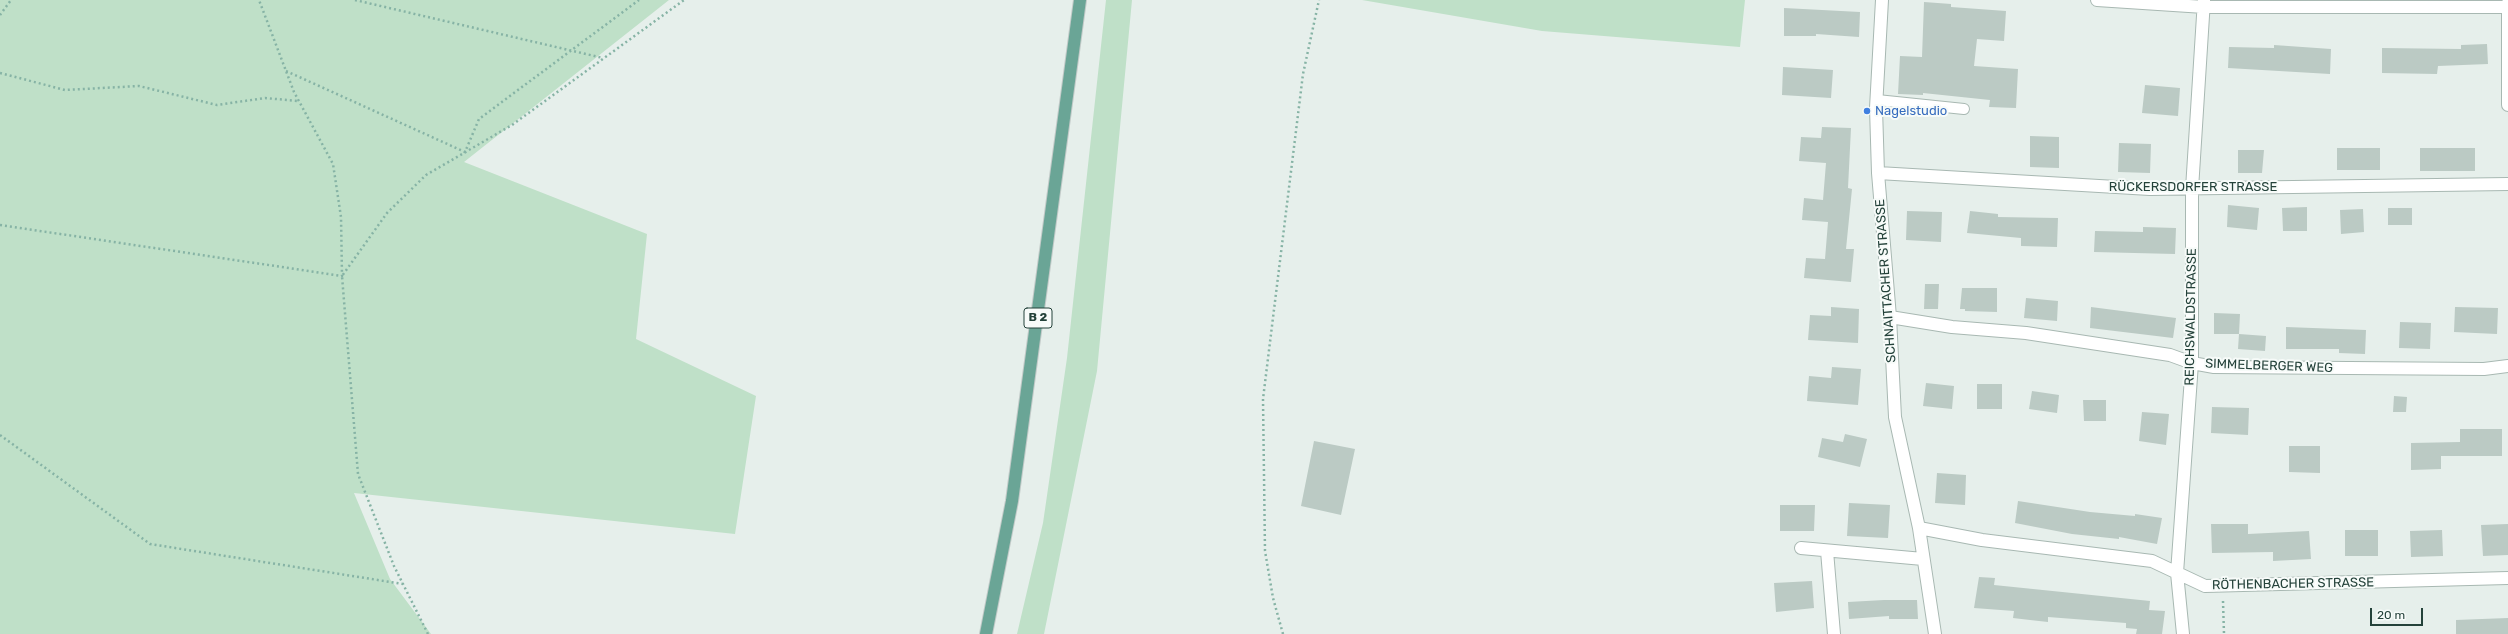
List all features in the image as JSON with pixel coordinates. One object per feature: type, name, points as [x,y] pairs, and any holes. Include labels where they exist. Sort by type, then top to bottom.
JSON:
[{"type":"main road","name":"B 2","points":[[986,634],[1012,501],[1080,0]]},
{"type":"street","name":"SCHNAITTACHER STRASSE","points":[[1882,0],[1877,100],[1878,172],[1890,317],[1895,417],[1919,528],[1936,634]]},
{"type":"street","points":[[2097,0],[2204,4],[2508,7]]},
{"type":"street","points":[[2508,3],[2508,105]]},
{"type":"street","name":"REICHSWALDSTRASSE","points":[[2183,634],[2177,573],[2192,363],[2192,189],[2204,4]]},
{"type":"street","name":"RÜCKERSDORFER STRASSE","points":[[1878,172],[2117,187],[2192,189],[2508,184]]},
{"type":"street","name":"SIMMELBERGER WEG","points":[[1890,317],[1952,327],[2026,333],[2170,354],[2192,363],[2222,368],[2484,369],[2508,366]]},
{"type":"street","name":"RÖTHENBACHER STRASSE","points":[[1919,528],[1982,540],[2152,561],[2205,586],[2508,578]]},
{"type":"street","points":[[1801,548],[1923,559]]},
{"type":"street","points":[[1827,551],[1834,634]]},
{"type":"lane","points":[[1877,100],[1964,109]]},
{"type":"path","points":[[0,15],[11,0]]},
{"type":"path","points":[[259,0],[299,101],[333,164],[341,217],[342,276],[358,474],[403,584],[428,634]]},
{"type":"path","points":[[355,0],[604,58]]},
{"type":"path","points":[[465,152],[478,120],[639,0]]},
{"type":"path","points":[[342,276],[387,213],[426,175],[512,125],[684,0]]},
{"type":"path","points":[[1283,634],[1273,598],[1265,551],[1263,399],[1303,74],[1319,0]]},
{"type":"path","points":[[286,71],[465,152]]},
{"type":"path","points":[[0,72],[65,90],[139,86],[216,106],[264,98],[299,101]]},
{"type":"path","points":[[0,225],[342,276]]},
{"type":"path","points":[[0,435],[150,544],[403,584]]},
{"type":"path","points":[[2222,586],[2224,634]]},
{"type":"green space","points":[[0,0],[669,0],[464,162],[647,234],[636,339],[756,396],[735,534],[354,493],[390,579],[431,634],[0,634]]},
{"type":"green space","points":[[1106,0],[1132,0],[1097,371],[1044,634],[1017,634],[1043,523],[1067,358]]},
{"type":"green space","points":[[1362,0],[1745,0],[1740,47],[1542,31]]},
{"type":"building","points":[[1924,2],[1951,4],[1951,7],[2006,11],[2004,41],[1977,39],[1974,66],[2018,69],[2016,108],[1989,107],[1990,100],[1923,93],[1923,95],[1898,94],[1900,56],[1922,57]]},
{"type":"building","points":[[1784,8],[1860,12],[1859,37],[1816,34],[1816,36],[1784,36]]},
{"type":"building","points":[[2487,44],[2488,64],[2438,66],[2437,74],[2382,73],[2382,48],[2461,49],[2461,45]]},
{"type":"building","points":[[2274,45],[2331,49],[2330,74],[2228,68],[2229,47],[2274,48]]},
{"type":"building","points":[[1783,67],[1833,70],[1831,98],[1782,95]]},
{"type":"building","points":[[2145,85],[2180,88],[2178,116],[2142,113]]},
{"type":"building","points":[[1822,127],[1851,128],[1848,188],[1852,189],[1846,249],[1854,249],[1851,282],[1804,278],[1806,258],[1825,259],[1828,222],[1802,220],[1804,198],[1823,200],[1826,163],[1799,161],[1801,137],[1821,138]]},
{"type":"building","points":[[2030,136],[2059,137],[2059,168],[2030,167]]},
{"type":"building","points":[[2119,143],[2151,144],[2150,173],[2118,172]]},
{"type":"building","points":[[2337,148],[2380,148],[2380,170],[2337,170]]},
{"type":"building","points":[[2420,148],[2475,148],[2475,171],[2420,171]]},
{"type":"building","points":[[2238,150],[2264,150],[2262,173],[2238,173]]},
{"type":"building","points":[[2228,205],[2259,208],[2257,230],[2227,227]]},
{"type":"building","points":[[2307,207],[2307,231],[2283,231],[2282,208]]},
{"type":"building","points":[[2388,208],[2412,208],[2412,225],[2388,225]]},
{"type":"building","points":[[2363,209],[2364,232],[2341,234],[2340,210]]},
{"type":"building","points":[[1907,211],[1942,212],[1941,242],[1906,240]]},
{"type":"building","points":[[1970,211],[1998,214],[1998,217],[2058,218],[2057,247],[2021,246],[2021,238],[1967,233]]},
{"type":"building","points":[[2143,227],[2176,228],[2175,254],[2094,252],[2095,231],[2143,232]]},
{"type":"building","points":[[1925,284],[1939,284],[1938,309],[1924,309]]},
{"type":"building","points":[[1962,288],[1997,288],[1997,312],[1965,311],[1965,309],[1960,309]]},
{"type":"building","points":[[2026,298],[2058,301],[2057,321],[2024,318]]},
{"type":"building","points":[[1831,307],[1859,309],[1858,343],[1808,340],[1810,315],[1831,316]]},
{"type":"building","points":[[2091,307],[2176,318],[2173,338],[2090,328]]},
{"type":"building","points":[[2455,307],[2498,308],[2497,334],[2454,332]]},
{"type":"building","points":[[2214,313],[2240,314],[2239,334],[2214,334]]},
{"type":"building","points":[[2400,322],[2431,323],[2430,349],[2399,348]]},
{"type":"building","points":[[2286,327],[2366,330],[2365,354],[2339,353],[2339,349],[2286,349]]},
{"type":"building","points":[[2239,334],[2266,336],[2265,351],[2238,349]]},
{"type":"building","points":[[1832,367],[1861,369],[1858,405],[1807,401],[1809,376],[1831,378]]},
{"type":"building","points":[[1926,383],[1954,386],[1952,409],[1923,406]]},
{"type":"building","points":[[1977,384],[2002,384],[2002,409],[1977,409]]},
{"type":"building","points":[[2032,391],[2059,395],[2057,413],[2029,409]]},
{"type":"building","points":[[2394,396],[2407,397],[2406,412],[2393,412]]},
{"type":"building","points":[[2083,400],[2106,400],[2106,421],[2084,421]]},
{"type":"building","points":[[2212,407],[2249,408],[2248,435],[2211,433]]},
{"type":"building","points":[[2142,412],[2169,414],[2166,445],[2139,441]]},
{"type":"building","points":[[2460,429],[2502,429],[2502,456],[2441,456],[2441,469],[2411,470],[2411,443],[2460,442]]},
{"type":"building","points":[[1845,434],[1867,439],[1860,467],[1818,457],[1822,438],[1843,442]]},
{"type":"building","points":[[1314,441],[1355,449],[1341,515],[1301,506]]},
{"type":"building","points":[[2289,446],[2320,446],[2320,473],[2289,472]]},
{"type":"building","points":[[1937,473],[1966,475],[1965,505],[1935,503]]},
{"type":"building","points":[[2018,501],[2090,512],[2135,516],[2135,514],[2162,518],[2157,544],[2119,537],[2119,539],[2072,534],[2015,523]]},
{"type":"building","points":[[1849,503],[1890,505],[1888,538],[1847,536]]},
{"type":"building","points":[[1780,505],[1815,505],[1814,531],[1780,531]]},
{"type":"building","points":[[2211,524],[2248,524],[2248,534],[2309,531],[2311,559],[2273,561],[2273,552],[2212,553]]},
{"type":"building","points":[[2508,524],[2508,555],[2483,556],[2481,525]]},
{"type":"building","points":[[2345,530],[2378,530],[2378,556],[2345,556]]},
{"type":"building","points":[[2442,530],[2443,556],[2411,557],[2410,531]]},
{"type":"building","points":[[1979,577],[1995,578],[1994,585],[2150,601],[2149,610],[2165,611],[2162,634],[2136,634],[2137,629],[2126,628],[2126,623],[2048,617],[2048,622],[2013,618],[2014,611],[1974,608]]},
{"type":"building","points":[[1812,581],[1814,608],[1776,612],[1774,583]]},
{"type":"building","points":[[1917,600],[1918,619],[1889,619],[1889,616],[1849,619],[1848,602]]},
{"type":"building","points":[[2508,618],[2508,634],[2456,634],[2456,620]]},
{"type":"place","name":"Nagelstudio","points":[[1867,111]]}]
